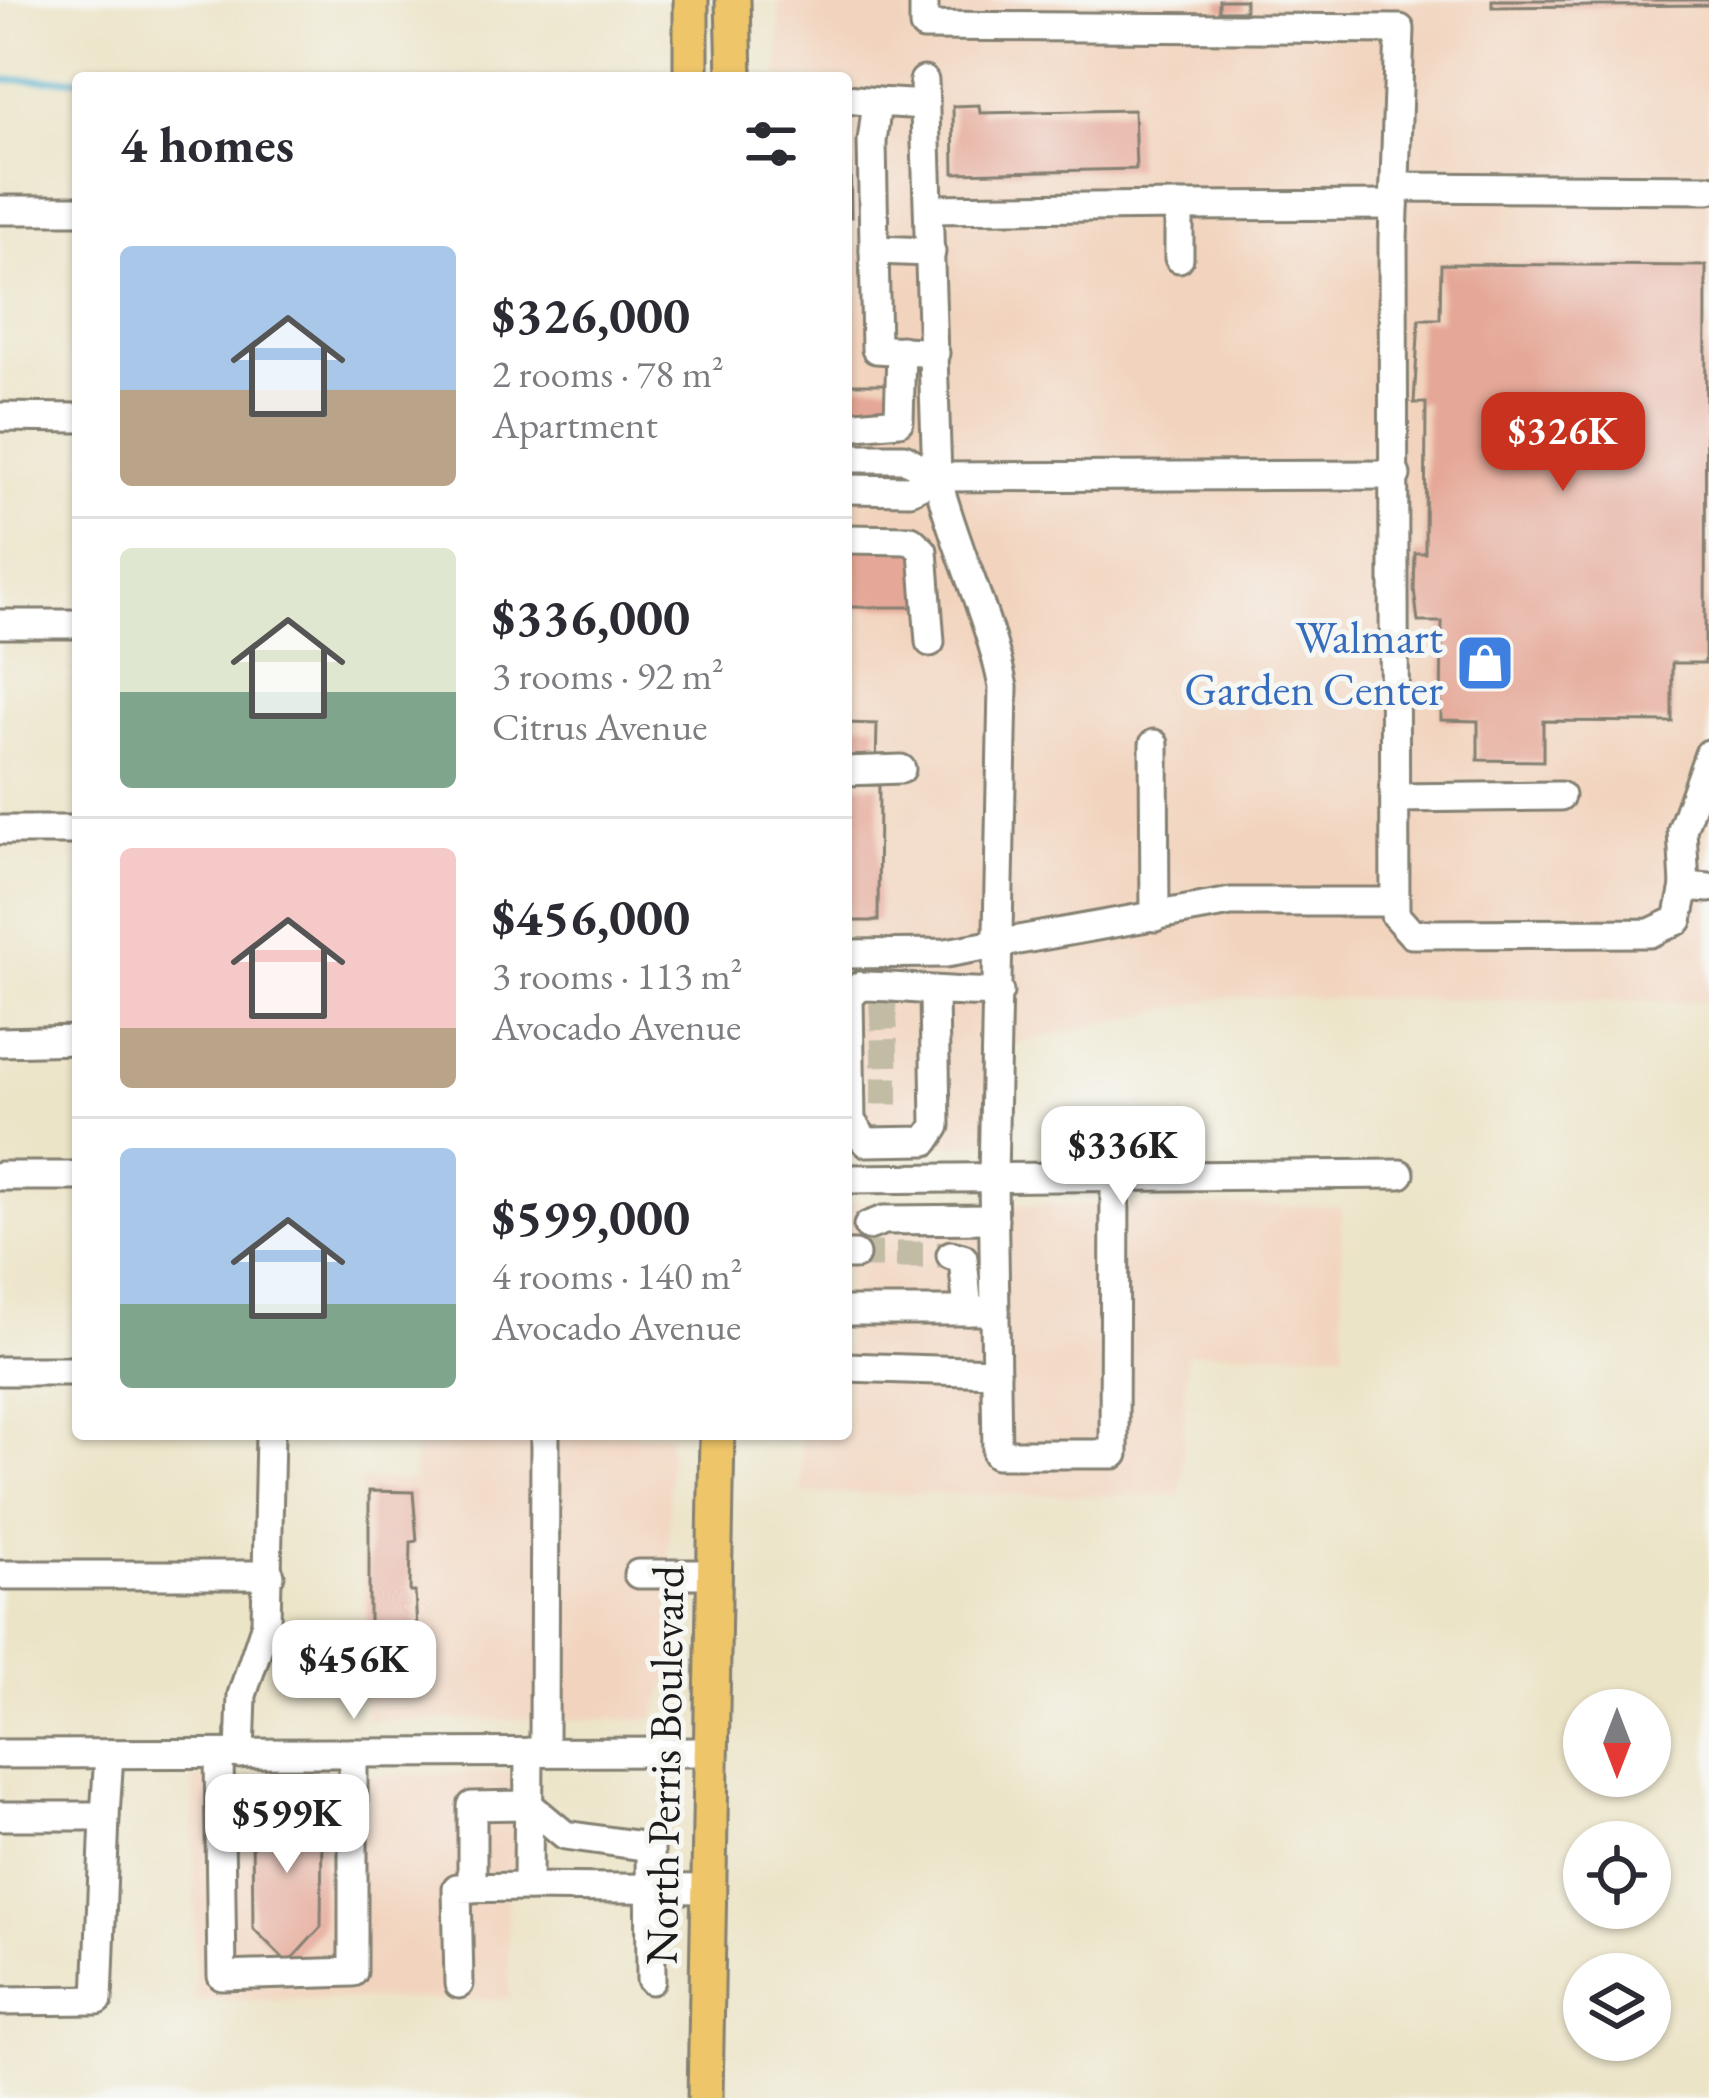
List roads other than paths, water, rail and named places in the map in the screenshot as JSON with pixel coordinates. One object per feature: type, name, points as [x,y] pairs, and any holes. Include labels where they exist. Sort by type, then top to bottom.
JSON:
[{"type":"main road","points":[[691,0],[692,72]]},
{"type":"main road","points":[[733,0],[735,72]]},
{"type":"main road","name":"North Perris Boulevard","points":[[705,2098],[717,1440]]},
{"type":"street","points":[[924,0],[924,26],[1400,29],[1395,196],[1393,902],[1402,927],[1412,934],[1650,933],[1678,920],[1697,887],[1682,830],[1709,754]]},
{"type":"street","points":[[852,100],[877,102],[924,93],[938,477],[951,532],[993,638],[1003,687],[994,1219],[981,1311]]},
{"type":"street","points":[[877,102],[875,349],[935,353]]},
{"type":"street","points":[[929,208],[1179,206],[1709,189]]},
{"type":"street","points":[[1179,206],[1179,258]]},
{"type":"street","points":[[0,210],[72,210]]},
{"type":"street","points":[[874,250],[931,252]]},
{"type":"street","points":[[852,425],[899,421],[901,350]]},
{"type":"street","points":[[0,417],[72,418]]},
{"type":"street","points":[[852,458],[904,458],[938,477]]},
{"type":"street","points":[[852,489],[910,490],[938,477],[1396,475]]},
{"type":"street","points":[[852,539],[910,540],[923,551],[930,642]]},
{"type":"street","points":[[0,624],[72,624]]},
{"type":"street","points":[[1154,744],[1156,917]]},
{"type":"street","points":[[852,771],[901,770]]},
{"type":"street","points":[[1396,797],[1560,796]]},
{"type":"street","points":[[0,830],[72,830]]},
{"type":"street","points":[[852,954],[1000,945],[1257,900],[1393,902]]},
{"type":"street","points":[[899,986],[900,953]]},
{"type":"street","points":[[852,995],[860,986],[899,986],[925,1008],[934,1052],[936,1126],[926,1141],[866,1142],[852,1122]]},
{"type":"street","points":[[925,1008],[999,992]]},
{"type":"street","points":[[852,1003],[860,1017],[861,1091],[852,1118]]},
{"type":"street","points":[[0,1042],[72,1040]]},
{"type":"street","points":[[905,1052],[934,1052]]},
{"type":"street","points":[[906,1090],[935,1090]]},
{"type":"street","points":[[852,1179],[1400,1174]]},
{"type":"street","points":[[0,1176],[72,1176]]},
{"type":"street","points":[[951,1255],[963,1258],[996,1372],[997,1454],[1114,1454],[1115,1176]]},
{"type":"street","points":[[858,1228],[994,1219]]},
{"type":"street","points":[[852,1311],[981,1311]]},
{"type":"street","points":[[852,1367],[996,1372]]},
{"type":"street","points":[[0,1371],[72,1371]]},
{"type":"street","points":[[270,1440],[266,1623],[242,1695],[230,1754],[222,1976],[353,1972],[353,1754]]},
{"type":"street","points":[[528,1887],[529,1805],[537,1753],[545,1440]]},
{"type":"street","points":[[638,1574],[712,1574]]},
{"type":"street","points":[[0,1576],[270,1576]]},
{"type":"street","points":[[0,1754],[709,1752]]},
{"type":"street","points":[[0,2000],[98,2000],[109,1754]]},
{"type":"street","points":[[472,1888],[472,1806],[529,1805],[565,1835],[650,1847],[650,1980]]},
{"type":"street","points":[[0,1816],[106,1816]]},
{"type":"street","points":[[458,1984],[457,1888],[706,1889]]},
{"type":"waterway","points":[[0,80],[72,79]]},
{"type":"tunnel","points":[[870,1017],[906,1015]]},
{"type":"tunnel","points":[[871,1053],[905,1052]]},
{"type":"tunnel","points":[[871,1091],[906,1091]]},
{"type":"tunnel","points":[[855,1255],[951,1255]]},
{"type":"place","name":"Walmart Garden Center","points":[[1485,663]]}]
